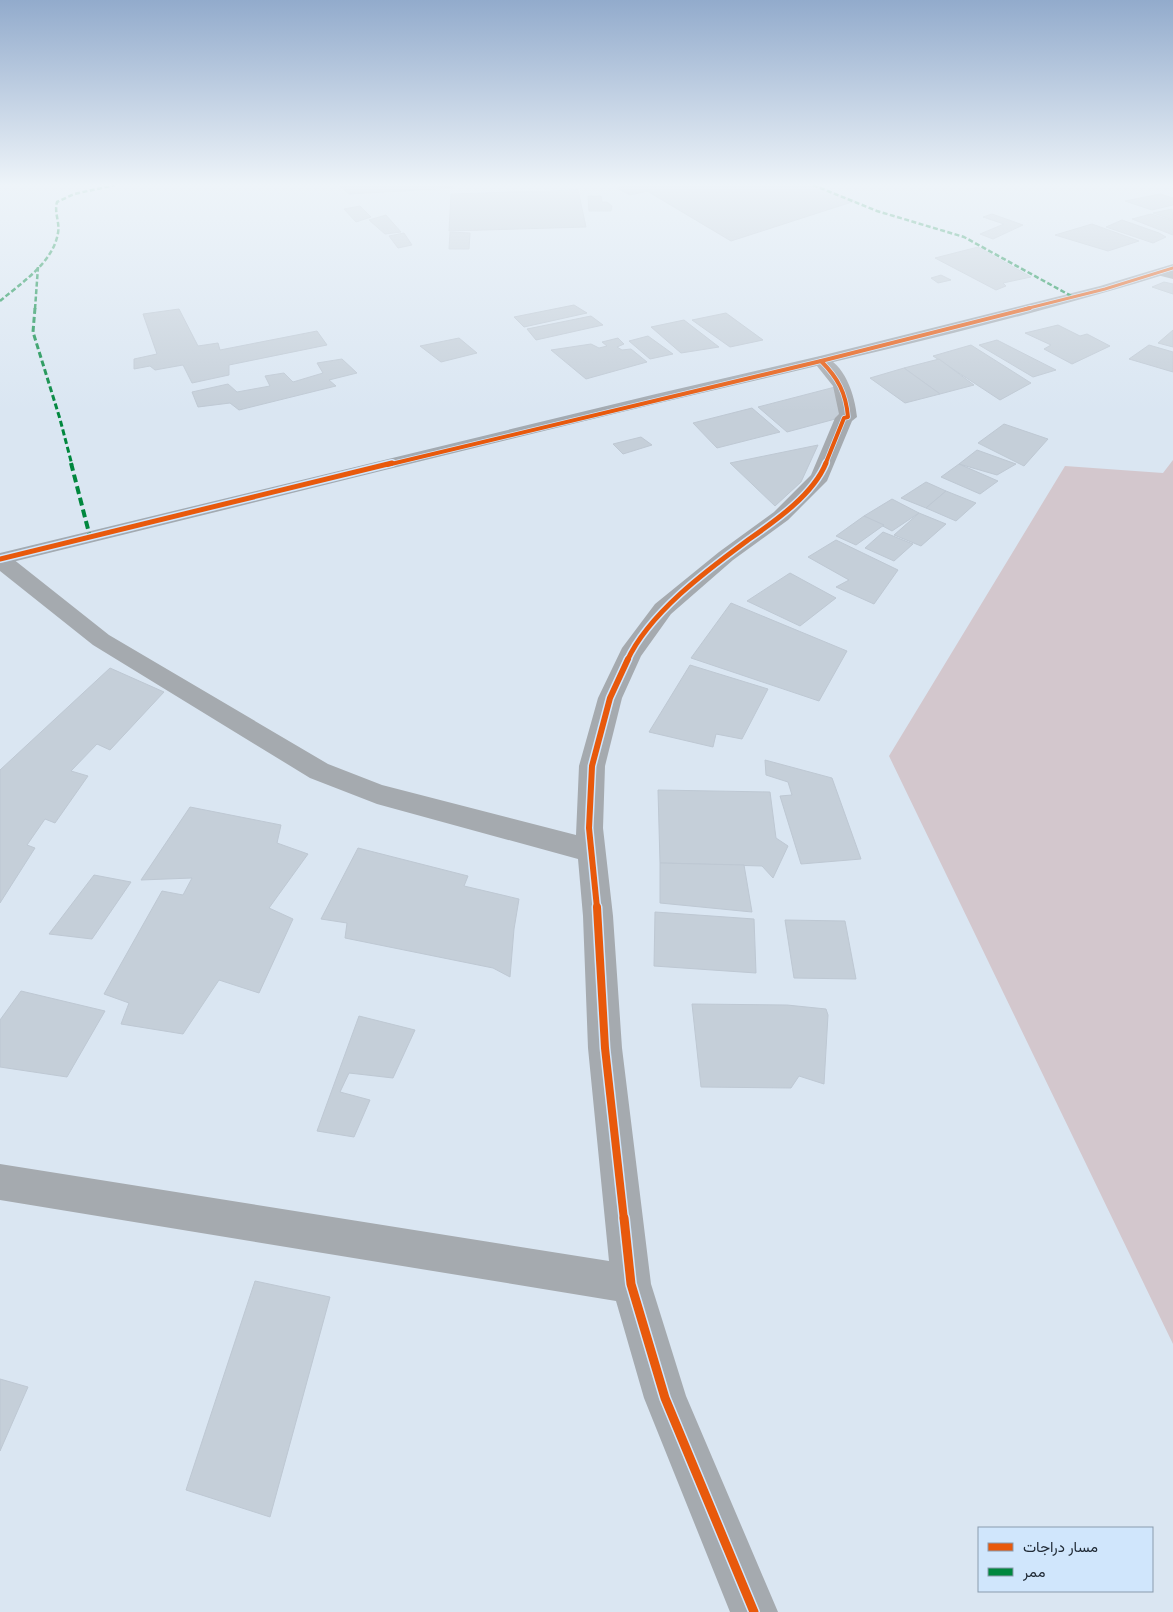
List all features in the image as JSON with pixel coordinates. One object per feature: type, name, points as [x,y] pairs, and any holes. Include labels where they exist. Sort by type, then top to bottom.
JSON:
[{"type":"street","points":[[0,560],[656,399],[821,361],[1169,272]]},
{"type":"street","points":[[754,1612],[665,1398],[631,1284],[605,1048],[598,916],[589,828],[592,766],[610,698],[630,654],[663,609],[726,556],[781,516],[820,477],[844,418],[848,417],[846,394],[838,377],[821,361]]},
{"type":"street","points":[[0,560],[102,640],[319,770],[377,794],[592,851]]},
{"type":"street","points":[[0,1182],[631,1284]]},
{"type":"shaded area","points":[[1173,460],[1173,1344],[889,756],[1065,466],[1163,473]]},
{"type":"building","points":[[939,260],[1001,260],[1031,277],[1003,283],[1006,286],[996,290]]},
{"type":"building","points":[[941,275],[951,280],[938,283],[931,278]]},
{"type":"building","points":[[1164,282],[1173,284],[1173,294],[1152,287]]},
{"type":"building","points":[[574,305],[587,313],[524,327],[514,317]]},
{"type":"building","points":[[179,309],[198,346],[218,343],[220,350],[317,331],[327,345],[229,365],[229,375],[192,383],[183,365],[155,370],[150,366],[134,369],[134,359],[157,354],[143,314]]},
{"type":"building","points":[[726,313],[763,340],[730,347],[692,320]]},
{"type":"building","points":[[591,316],[603,325],[536,340],[527,329]]},
{"type":"building","points":[[684,320],[719,347],[681,353],[651,327]]},
{"type":"building","points":[[1058,325],[1080,336],[1087,334],[1110,346],[1072,364],[1044,349],[1051,345],[1025,333]]},
{"type":"building","points":[[1173,330],[1173,347],[1158,343]]},
{"type":"building","points":[[648,336],[673,354],[650,359],[629,341]]},
{"type":"building","points":[[459,338],[477,353],[441,362],[420,346]]},
{"type":"building","points":[[618,338],[624,344],[617,347],[622,350],[631,349],[647,362],[586,379],[551,350],[591,344],[599,348],[607,346],[602,342]]},
{"type":"building","points":[[997,340],[1056,370],[1033,377],[979,345]]},
{"type":"building","points":[[971,345],[1031,383],[1000,400],[933,356]]},
{"type":"building","points":[[1149,345],[1173,352],[1173,372],[1129,359]]},
{"type":"building","points":[[342,359],[357,373],[329,380],[336,386],[239,410],[230,403],[198,407],[192,392],[228,384],[237,392],[270,386],[265,376],[284,373],[293,382],[323,373],[317,363]]},
{"type":"building","points":[[939,359],[974,385],[940,394],[904,368]]},
{"type":"building","points":[[904,368],[940,394],[905,403],[870,378]]},
{"type":"building","points":[[835,387],[841,396],[839,418],[787,432],[758,407]]},
{"type":"building","points":[[752,408],[780,432],[717,448],[693,423]]},
{"type":"building","points":[[1004,424],[1048,439],[1024,466],[978,443]]},
{"type":"building","points":[[641,437],[652,445],[623,454],[613,444]]},
{"type":"building","points":[[818,445],[801,482],[775,506],[730,463]]},
{"type":"building","points":[[977,450],[1016,464],[997,475],[959,464]]},
{"type":"building","points":[[959,464],[998,481],[980,494],[941,477]]},
{"type":"building","points":[[926,482],[946,491],[926,508],[901,498]]},
{"type":"building","points":[[946,491],[976,503],[956,521],[926,508]]},
{"type":"building","points":[[892,499],[919,513],[892,531],[864,516]]},
{"type":"building","points":[[919,513],[946,524],[921,546],[894,535]]},
{"type":"building","points":[[864,516],[884,525],[856,545],[836,536]]},
{"type":"building","points":[[883,532],[913,544],[894,561],[865,548]]},
{"type":"building","points":[[836,540],[898,570],[874,604],[836,587],[849,580],[808,557]]},
{"type":"building","points":[[790,573],[836,598],[800,626],[747,601]]},
{"type":"building","points":[[731,603],[847,651],[819,701],[691,658]]},
{"type":"building","points":[[690,665],[768,689],[742,739],[716,734],[713,747],[649,732]]},
{"type":"building","points":[[110,668],[164,692],[110,750],[97,744],[71,771],[88,776],[55,823],[45,819],[27,845],[35,848],[0,903],[0,770]]},
{"type":"building","points":[[765,760],[832,778],[861,859],[801,864],[780,796],[792,795],[788,782],[766,775]]},
{"type":"building","points":[[658,790],[770,792],[776,838],[788,846],[773,878],[762,866],[660,863]]},
{"type":"building","points":[[190,807],[281,825],[277,843],[308,854],[269,908],[293,919],[259,993],[219,980],[183,1034],[121,1024],[129,1003],[104,994],[162,891],[183,895],[192,878],[141,880]]},
{"type":"building","points":[[358,848],[468,876],[464,886],[519,899],[514,929],[510,977],[493,968],[345,938],[347,923],[321,919]]},
{"type":"building","points":[[660,863],[744,865],[752,912],[660,903]]},
{"type":"building","points":[[94,875],[131,882],[92,939],[49,934]]},
{"type":"building","points":[[655,912],[754,919],[756,973],[654,966]]},
{"type":"building","points":[[785,920],[845,921],[856,979],[794,978]]},
{"type":"building","points":[[21,991],[105,1011],[67,1077],[0,1067],[0,1020]]},
{"type":"building","points":[[692,1004],[787,1005],[826,1009],[828,1015],[824,1084],[799,1076],[791,1088],[701,1087]]},
{"type":"building","points":[[359,1016],[415,1030],[393,1078],[349,1073],[340,1092],[370,1100],[354,1137],[317,1131]]},
{"type":"building","points":[[255,1281],[330,1297],[270,1517],[186,1490]]},
{"type":"building","points":[[0,1379],[28,1387],[0,1451]]},
{"type":"marked path","points":[[0,301],[26,279],[44,260]]},
{"type":"marked path","points":[[1006,260],[1073,297]]},
{"type":"marked path","points":[[38,267],[33,332],[60,419],[90,537]]},
{"type":"cycle path","points":[[0,559],[656,399],[821,361],[1105,289],[1173,268]]},
{"type":"cycle path","points":[[754,1612],[665,1398],[631,1284],[605,1048],[598,916],[589,828],[592,766],[610,698],[630,654],[663,609],[726,556],[781,516],[820,477],[844,418],[848,417],[842,386],[834,374],[821,361]]}]
